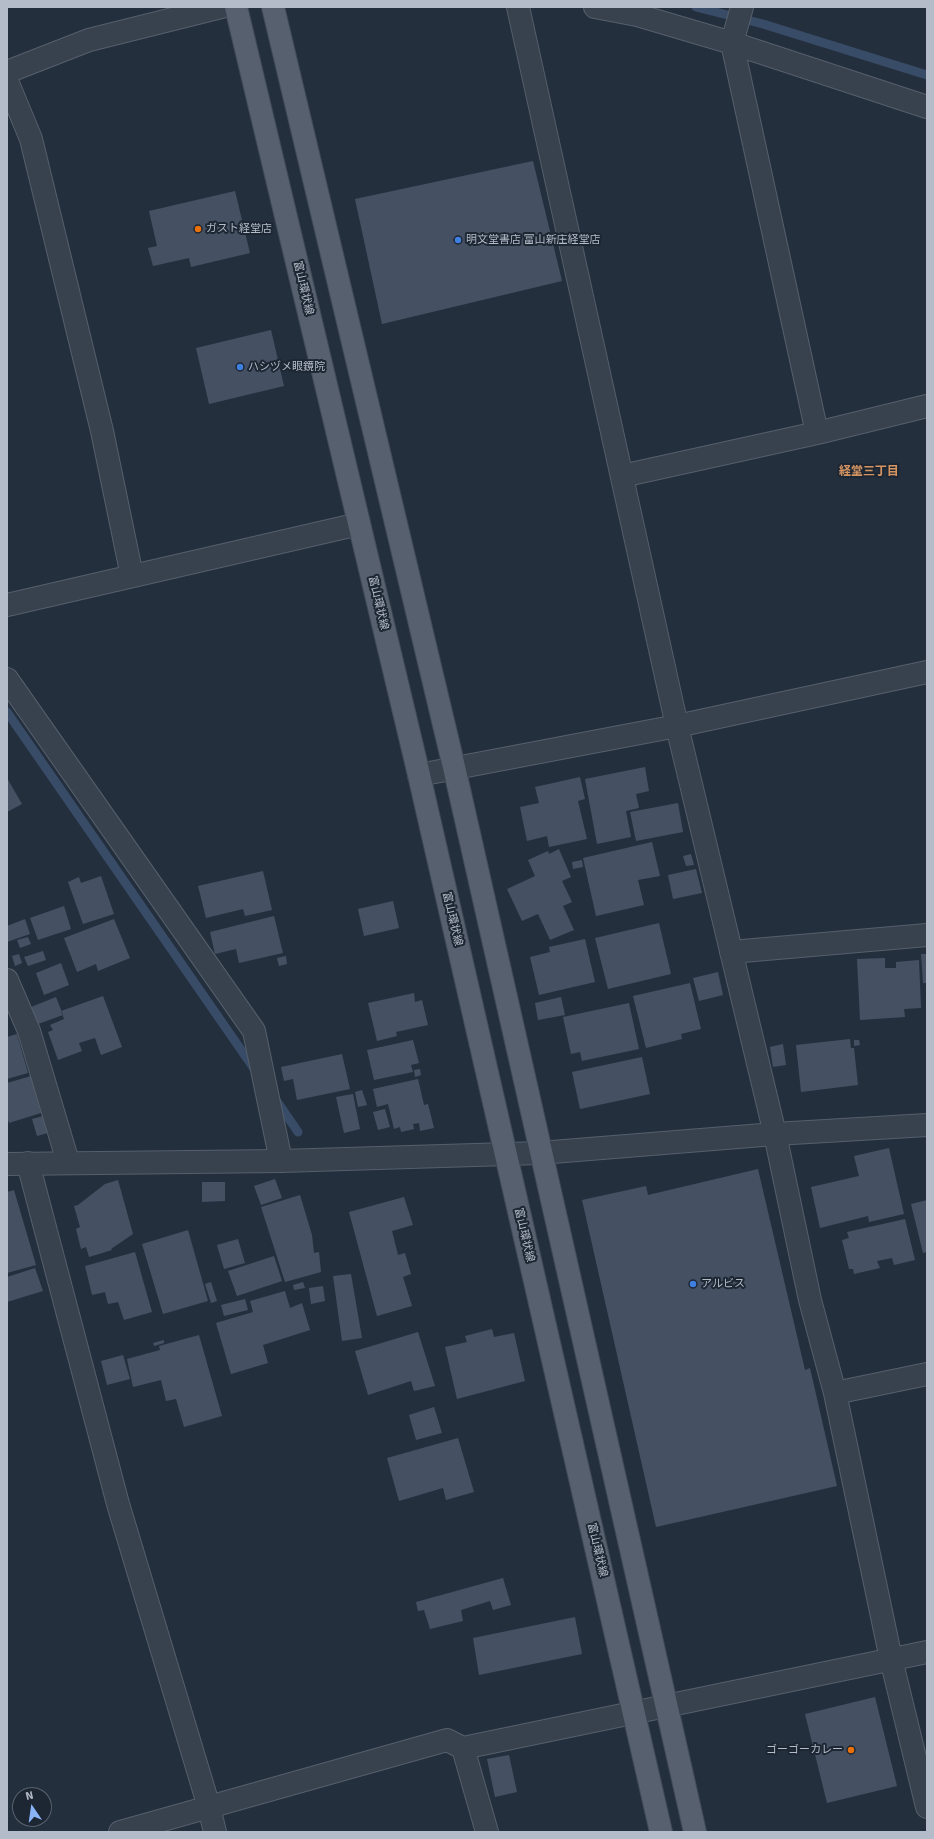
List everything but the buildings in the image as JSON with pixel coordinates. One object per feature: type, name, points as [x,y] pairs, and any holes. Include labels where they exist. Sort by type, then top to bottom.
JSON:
[{"type":"main road","name":"富山環状線","points":[[236,7],[419,775],[661,1832]]},
{"type":"main road","points":[[273,7],[454,767],[540,1153],[695,1832]]},
{"type":"street","points":[[7,72],[89,40],[221,7]]},
{"type":"street","points":[[518,7],[677,726],[775,1134],[810,1300],[835,1393],[891,1659],[927,1807]]},
{"type":"street","points":[[595,7],[637,16],[732,43],[927,107]]},
{"type":"street","points":[[742,7],[732,43],[817,433]]},
{"type":"street","points":[[7,81],[31,139],[102,431],[132,576]]},
{"type":"street","points":[[622,476],[817,433],[927,406]]},
{"type":"street","points":[[7,605],[360,524]]},
{"type":"street","points":[[419,775],[454,767],[677,726],[927,672]]},
{"type":"street","points":[[7,679],[254,1031],[281,1161]]},
{"type":"street","points":[[732,952],[927,935]]},
{"type":"street","points":[[7,980],[29,1030],[68,1162]]},
{"type":"street","points":[[215,1832],[209,1807],[17,1164],[68,1162],[281,1161],[506,1155],[775,1134],[927,1125]]},
{"type":"street","points":[[835,1393],[927,1374]]},
{"type":"street","points":[[120,1832],[447,1740],[463,1748],[634,1711],[927,1652]]},
{"type":"street","points":[[463,1748],[487,1832]]},
{"type":"waterway","points":[[696,7],[763,24],[927,75]]},
{"type":"waterway","points":[[7,712],[255,1070]]},
{"type":"waterway","points":[[274,1097],[298,1132]]},
{"type":"place","name":"ガスト経堂店","points":[[198,229]]},
{"type":"place","name":"明文堂書店 富山新庄経堂店","points":[[458,240]]},
{"type":"place","name":"ハシヅメ眼鏡院","points":[[240,367]]},
{"type":"place","name":"アルビス","points":[[693,1284]]},
{"type":"place","name":"ゴーゴーカレー","points":[[851,1750]]},
{"type":"district","name":"経堂三丁目","points":[[869,472]]}]
